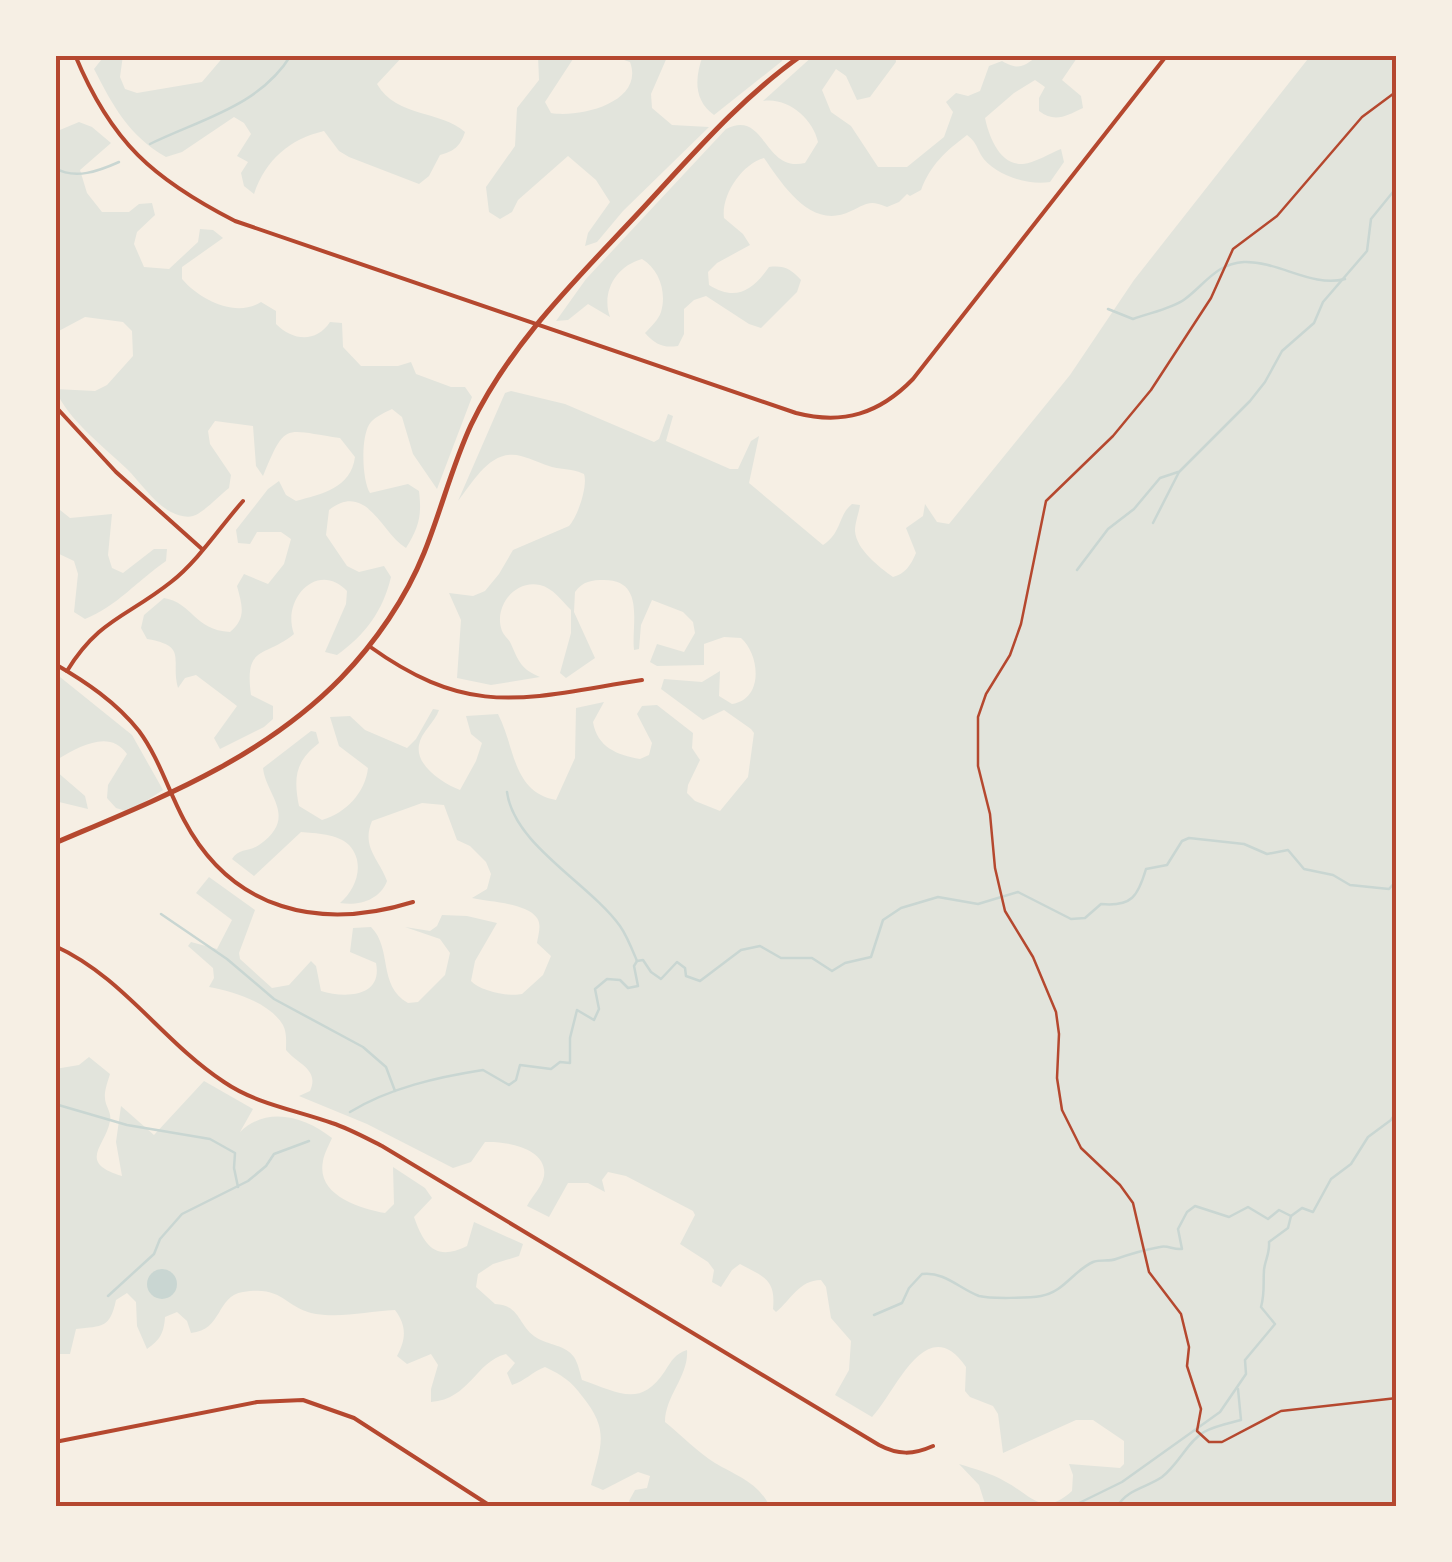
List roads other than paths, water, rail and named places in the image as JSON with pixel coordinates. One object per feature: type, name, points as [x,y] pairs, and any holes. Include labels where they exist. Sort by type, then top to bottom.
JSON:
[{"type":"street","points":[[55,57],[63,55]]},
{"type":"street","points":[[75,55],[96,102],[122,140],[160,177],[207,206],[262,232],[796,413],[834,419],[870,412],[913,379],[1167,55]]},
{"type":"street","points":[[55,843],[216,772],[285,728],[316,702],[368,646],[422,558],[472,425],[502,372],[536,324],[711,135],[748,98],[802,55]]},
{"type":"street","points":[[55,406],[116,472],[202,549]]},
{"type":"street","points":[[67,671],[101,628],[171,582],[243,501]]},
{"type":"street","points":[[368,646],[422,681],[476,697],[533,696],[642,680]]},
{"type":"street","points":[[55,664],[120,710],[138,730],[204,853],[220,870],[270,903],[303,913],[366,914],[413,902]]},
{"type":"street","points":[[55,946],[107,976],[187,1053],[228,1085],[336,1124],[382,1146],[878,1444],[904,1453],[917,1453],[932,1446]]},
{"type":"street","points":[[55,1442],[257,1402],[303,1400],[354,1418],[492,1507]]},
{"type":"waterway","points":[[150,144],[246,99],[263,87],[291,55]]},
{"type":"waterway","points":[[55,168],[79,174],[119,162]]},
{"type":"waterway","points":[[1153,523],[1179,472],[1250,401],[1282,351],[1314,323],[1323,302],[1367,251],[1371,219],[1397,187]]},
{"type":"waterway","points":[[1108,309],[1133,319],[1167,308],[1185,299],[1218,270],[1234,263],[1257,263],[1320,280],[1345,279]]},
{"type":"waterway","points":[[1077,570],[1108,529],[1134,509],[1160,478],[1178,472]]},
{"type":"waterway","points":[[507,792],[523,829],[607,910],[623,930],[637,961]]},
{"type":"waterway","points":[[350,1112],[397,1090],[449,1076],[483,1070],[509,1085],[516,1080],[520,1065],[551,1069],[560,1062],[570,1063],[570,1038],[577,1010],[594,1020],[599,1009],[595,989],[607,979],[620,980],[628,988],[638,986],[634,966],[637,961],[643,960],[661,979],[677,962],[685,968],[686,976],[700,981],[741,950],[760,946],[781,958],[812,958],[832,971],[845,963],[871,957],[883,920],[901,908],[938,897],[978,904],[1018,892],[1071,919],[1085,918],[1101,904],[1120,904],[1132,898],[1146,869],[1167,865],[1182,841],[1189,838],[1244,844],[1267,854],[1288,850],[1304,869],[1333,875],[1350,885],[1389,889],[1397,880]]},
{"type":"waterway","points":[[161,914],[227,959],[274,999],[363,1047],[386,1067],[395,1091]]},
{"type":"waterway","points":[[55,1104],[127,1125],[210,1139],[235,1153],[238,1187]]},
{"type":"waterway","points":[[874,1315],[902,1303],[922,1274],[945,1278],[979,1296],[1035,1297],[1056,1290],[1093,1262],[1163,1247],[1182,1249],[1178,1229],[1195,1206],[1229,1217],[1248,1207],[1268,1219],[1279,1210],[1291,1216],[1302,1208],[1313,1212],[1331,1179],[1351,1164],[1368,1137],[1397,1111]]},
{"type":"waterway","points":[[108,1296],[154,1254],[160,1239],[182,1214],[248,1181],[274,1154],[309,1141]]},
{"type":"waterway","points":[[1071,1507],[1122,1482],[1220,1412],[1246,1374],[1245,1360],[1275,1324],[1261,1307],[1264,1270],[1269,1242],[1288,1228],[1291,1216]]},
{"type":"waterway","points":[[1117,1507],[1131,1492],[1162,1477],[1198,1436],[1241,1420],[1238,1389]]}]
